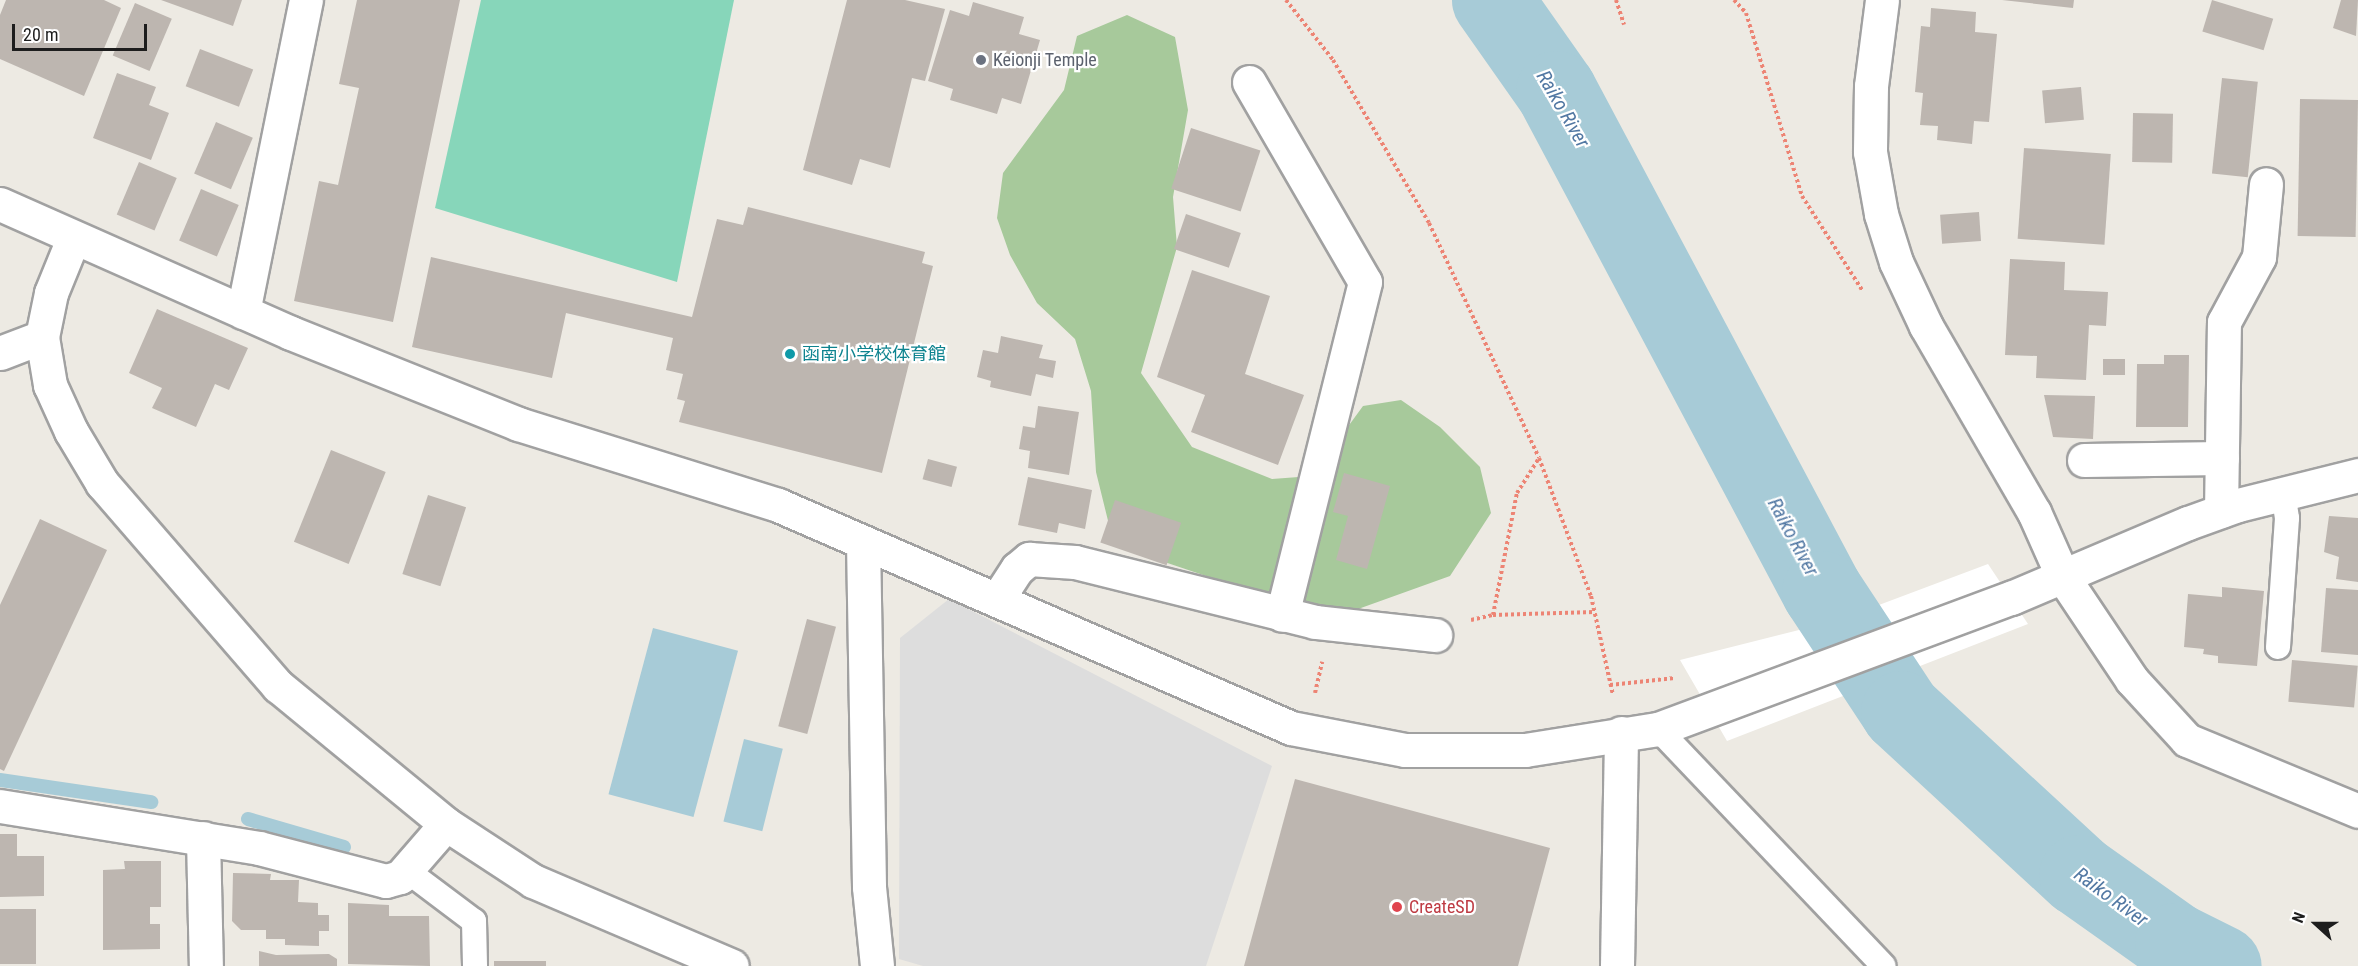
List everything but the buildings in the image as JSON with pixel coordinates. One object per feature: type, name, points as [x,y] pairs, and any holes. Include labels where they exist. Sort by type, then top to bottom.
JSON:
[{"type":"street","points":[[243,312],[306,0]]},
{"type":"street","points":[[1882,0],[1871,86],[1870,152],[1881,214],[1896,262],[1926,326],[2034,512],[2064,577],[2132,680],[2187,740],[2358,811]]},
{"type":"street","points":[[1249,82],[1365,282],[1282,615]]},
{"type":"street","points":[[2221,511],[2224,322],[2259,257],[2266,184]]},
{"type":"street","points":[[0,204],[73,239],[243,312],[518,424],[778,505],[998,598],[1291,728],[1405,750],[1525,750],[1658,729],[1710,712],[2011,598],[2221,511],[2358,475]]},
{"type":"street","points":[[73,239],[51,293],[42,337],[50,385],[71,431],[102,483],[278,686],[446,824],[533,881],[732,966]]},
{"type":"street","points":[[0,353],[42,337]]},
{"type":"street","points":[[2084,460],[2222,458]]},
{"type":"street","points":[[863,542],[869,887],[877,966]]},
{"type":"street","points":[[998,598],[1017,569],[1029,559],[1075,562],[1282,615],[1435,635]]},
{"type":"street","points":[[1617,966],[1622,733]]},
{"type":"street","points":[[0,806],[259,848],[386,881],[400,877],[446,824]]},
{"type":"street","points":[[203,838],[206,966]]},
{"type":"lane","points":[[2278,647],[2287,518],[2283,493]]},
{"type":"lane","points":[[1658,729],[1884,966]]},
{"type":"lane","points":[[406,870],[474,921],[475,966]]},
{"type":"path","points":[[1286,0],[1333,60],[1429,223],[1539,458],[1595,612],[1622,733]]},
{"type":"path","points":[[1616,0],[1624,25]]},
{"type":"path","points":[[1493,615],[1517,493],[1539,458]]},
{"type":"path","points":[[1435,635],[1493,615],[1595,612]]},
{"type":"path","points":[[1307,731],[1331,623]]},
{"type":"path","points":[[1610,685],[1679,677]]},
{"type":"green space","points":[[481,0],[734,0],[677,282],[435,208]]},
{"type":"green space","points":[[1127,15],[1175,37],[1188,110],[1173,197],[1177,247],[1141,373],[1192,447],[1272,479],[1312,476],[1363,406],[1401,400],[1440,427],[1480,467],[1491,513],[1450,576],[1347,613],[1215,579],[1114,545],[1096,472],[1091,391],[1075,339],[1037,303],[1010,255],[997,218],[1003,173],[1064,90],[1077,36]]},
{"type":"shaded area","points":[[949,599],[1272,766],[1206,966],[923,966],[899,959],[900,638]]},
{"type":"water","points":[[653,628],[738,651],[693,817],[608,794]]},
{"type":"water","points":[[744,739],[783,749],[762,831],[723,821]]},
{"type":"pier","points":[[1988,564],[2028,624],[1727,741],[1680,660],[1839,620]]},
{"type":"waterway","name":"Raiko River","points":[[1492,0],[1556,91],[1822,591],[1901,711],[2079,875],[2175,943],[2221,966]]},
{"type":"waterway","points":[[0,780],[151,802]]},
{"type":"waterway","points":[[248,819],[344,847]]},
{"type":"place","name":"Keionji Temple","points":[[981,60]]},
{"type":"place","name":"函南小学校体育館","points":[[790,354]]},
{"type":"place","name":"CreateSD","points":[[1397,907]]}]
